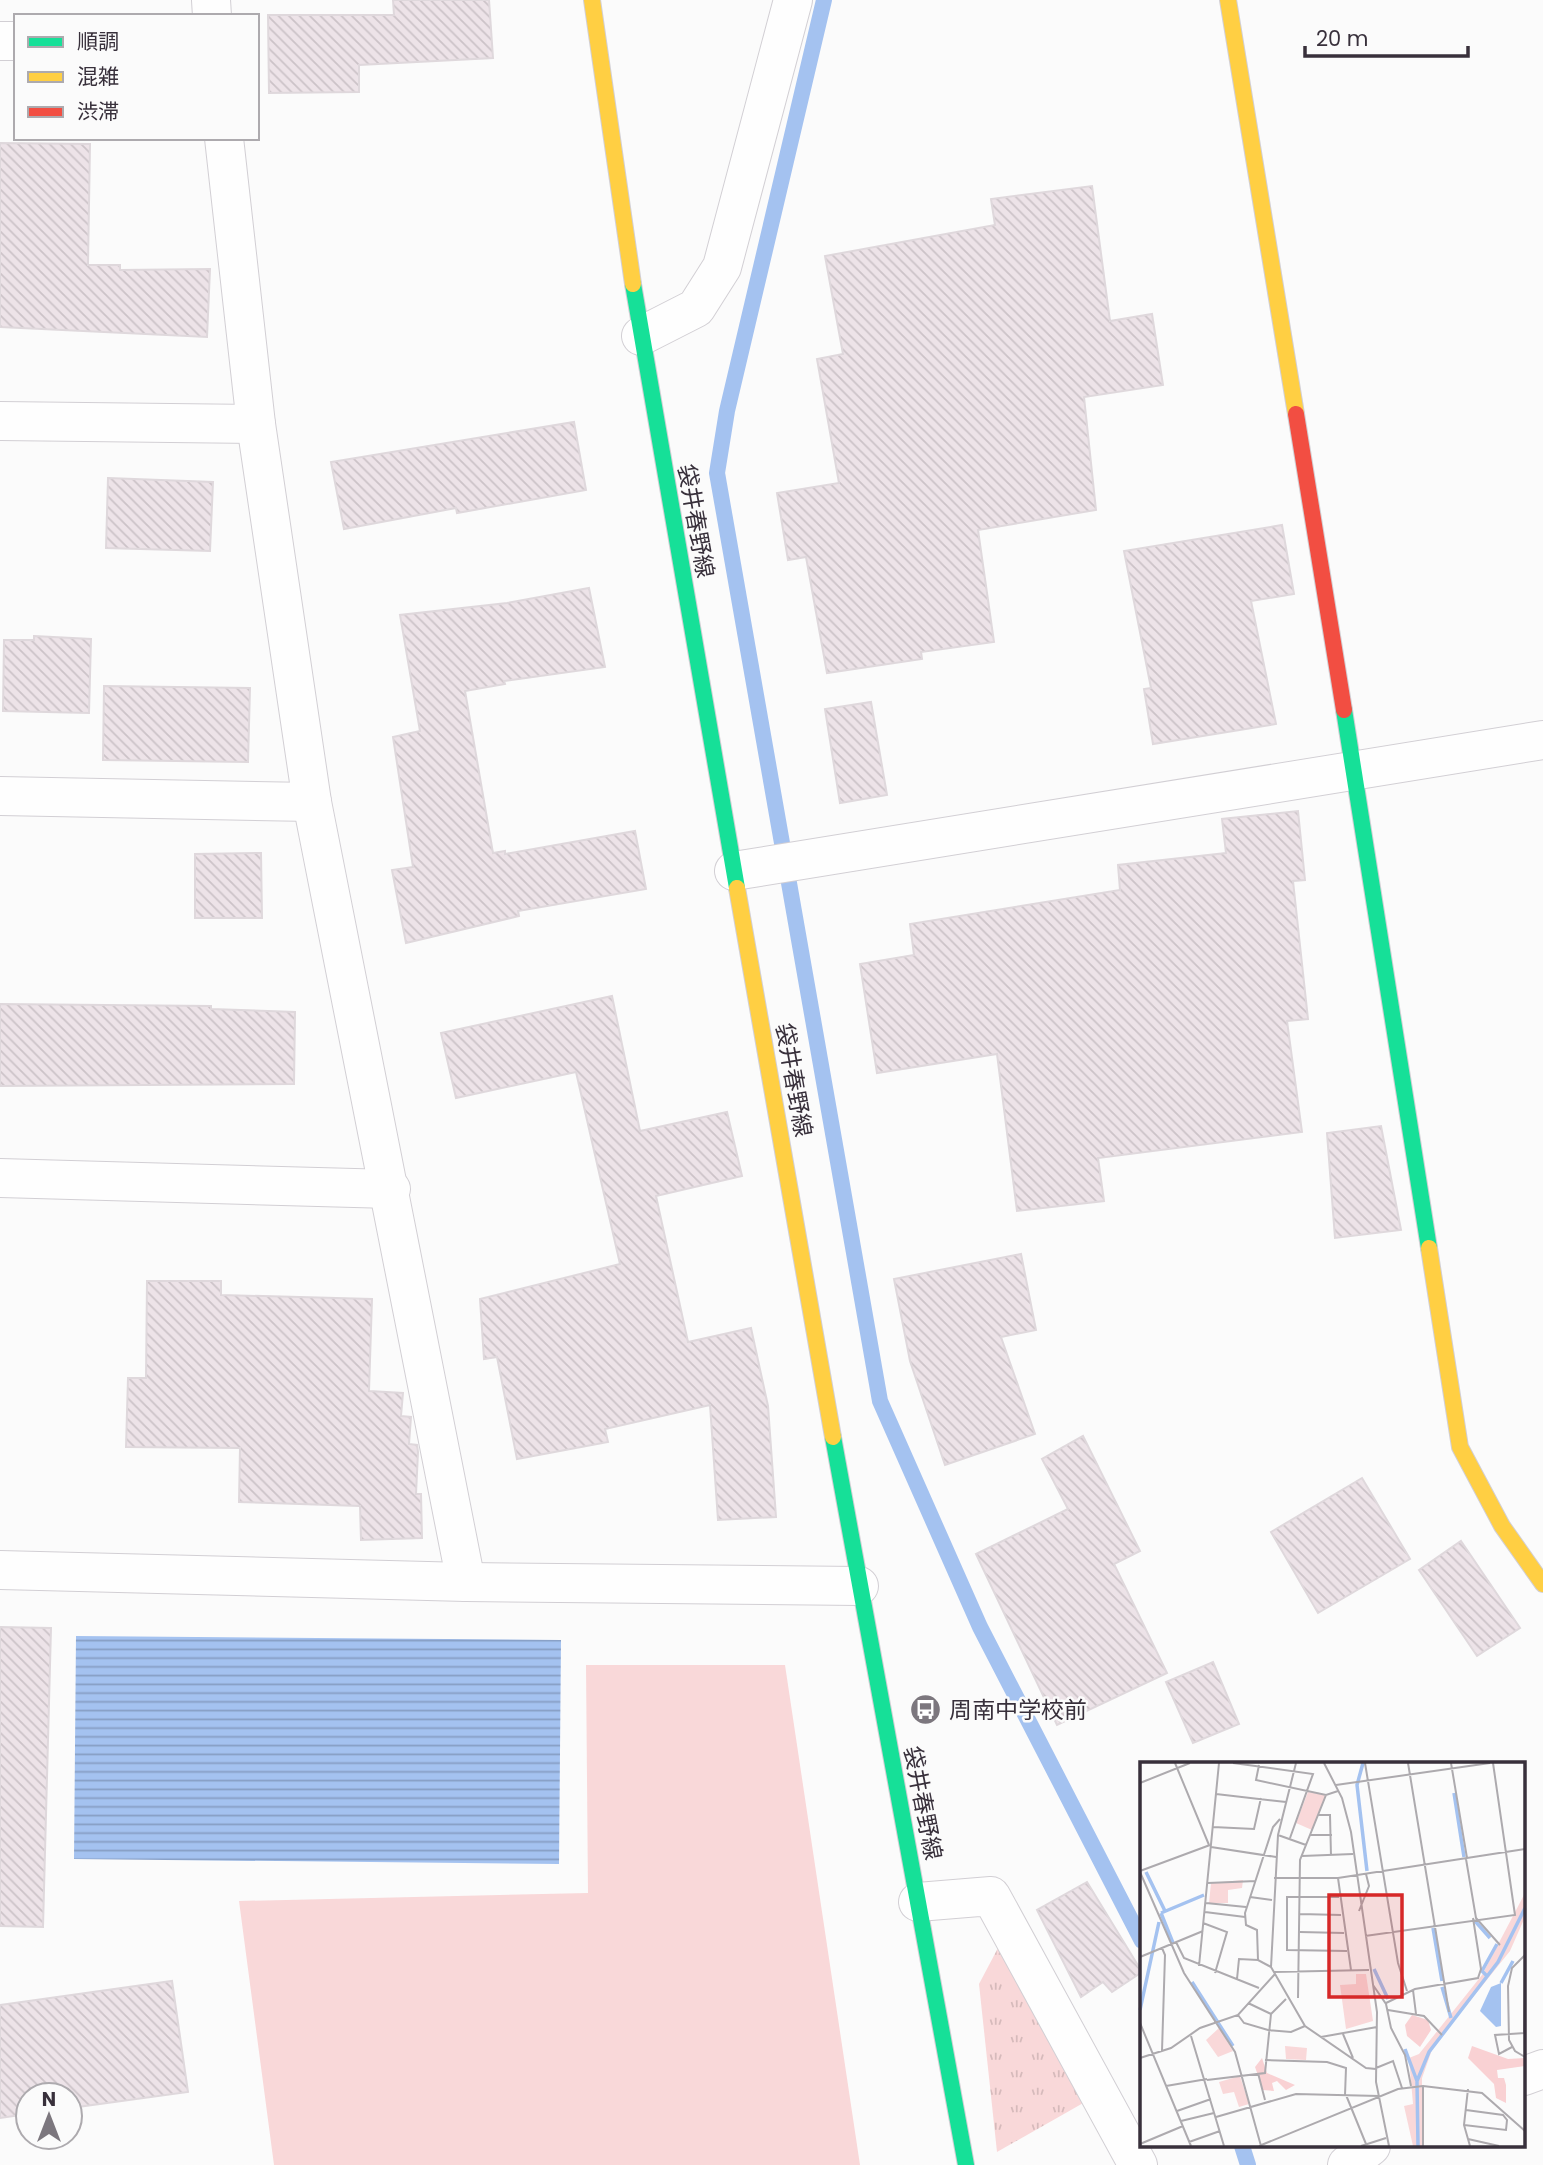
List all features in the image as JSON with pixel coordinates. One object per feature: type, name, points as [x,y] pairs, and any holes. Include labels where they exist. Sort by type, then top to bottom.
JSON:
[{"type":"main road","name":"袋井春野線","points":[[592,0],[640,336],[859,1586],[966,2165]]},
{"type":"main road","points":[[1228,0],[1354,771],[1460,1447],[1502,1526],[1543,1584]]},
{"type":"street","points":[[640,336],[696,308],[722,267],[793,0]]},
{"type":"street","points":[[224,140],[256,424],[312,802],[391,1189],[466,1582]]},
{"type":"street","points":[[0,421],[256,424]]},
{"type":"street","points":[[734,871],[1543,740]]},
{"type":"street","points":[[0,796],[312,802]]},
{"type":"street","points":[[0,1178],[391,1189]]},
{"type":"street","points":[[0,1570],[466,1582],[859,1586]]},
{"type":"street","points":[[918,1902],[991,1896],[1138,2165]]},
{"type":"street","points":[[1526,2075],[1543,2069]]},
{"type":"street","points":[[1347,2165],[1368,2148]]},
{"type":"green space","points":[[586,1665],[785,1665],[860,2165],[274,2165],[239,1901],[588,1893]]},
{"type":"green space","points":[[998,1948],[1085,2102],[997,2152],[979,1984]]},
{"type":"water","points":[[76,1636],[561,1640],[559,1864],[74,1859]]},
{"type":"building","points":[[393,0],[489,0],[493,58],[359,65],[359,92],[269,93],[268,15],[394,15]]},
{"type":"building","points":[[0,143],[90,144],[88,265],[120,265],[120,270],[210,269],[207,337],[0,327]]},
{"type":"building","points":[[1092,186],[1110,321],[1152,314],[1163,385],[1084,397],[1096,510],[978,530],[994,642],[921,652],[922,659],[827,673],[806,557],[788,560],[777,493],[839,483],[817,359],[843,354],[825,256],[995,225],[991,199]]},
{"type":"building","points":[[574,422],[586,490],[457,513],[456,508],[344,529],[331,462]]},
{"type":"building","points":[[108,478],[213,482],[210,551],[106,548]]},
{"type":"building","points":[[1282,525],[1294,594],[1251,601],[1276,724],[1153,744],[1144,689],[1151,688],[1124,551]]},
{"type":"building","points":[[589,588],[605,667],[504,681],[505,684],[465,691],[493,853],[505,851],[505,854],[635,831],[646,889],[518,911],[519,916],[406,943],[392,870],[413,867],[393,737],[420,731],[400,615],[507,603]]},
{"type":"building","points":[[34,636],[91,639],[89,713],[3,711],[4,640],[34,640]]},
{"type":"building","points":[[104,686],[250,688],[248,762],[103,760]]},
{"type":"building","points":[[871,702],[887,795],[840,803],[825,709]]},
{"type":"building","points":[[1298,811],[1305,880],[1293,881],[1308,1019],[1287,1021],[1302,1132],[1098,1158],[1104,1201],[1017,1211],[997,1054],[877,1073],[860,964],[914,955],[910,924],[1120,890],[1118,865],[1226,853],[1222,819]]},
{"type":"building","points":[[261,853],[262,918],[195,918],[195,854]]},
{"type":"building","points":[[612,996],[640,1131],[727,1112],[742,1176],[656,1196],[688,1342],[751,1328],[768,1406],[776,1517],[718,1520],[710,1405],[605,1429],[608,1442],[517,1459],[497,1357],[484,1359],[480,1299],[620,1264],[576,1072],[456,1098],[441,1033]]},
{"type":"building","points":[[0,1004],[211,1006],[211,1009],[295,1012],[294,1084],[0,1086]]},
{"type":"building","points":[[1381,1126],[1401,1230],[1335,1238],[1327,1133]]},
{"type":"building","points":[[1021,1254],[1036,1330],[1001,1337],[1035,1434],[945,1465],[910,1361],[894,1279]]},
{"type":"building","points":[[147,1281],[221,1281],[221,1295],[372,1299],[369,1391],[403,1393],[401,1416],[411,1417],[409,1444],[417,1445],[418,1452],[416,1494],[421,1494],[422,1538],[361,1540],[360,1506],[239,1502],[240,1448],[126,1447],[128,1378],[146,1378]]},
{"type":"building","points":[[1083,1436],[1140,1551],[1114,1564],[1167,1673],[1057,1725],[976,1554],[1068,1509],[1042,1459]]},
{"type":"building","points":[[1362,1478],[1410,1559],[1318,1613],[1271,1532]]},
{"type":"building","points":[[1461,1541],[1520,1628],[1477,1656],[1419,1570]]},
{"type":"building","points":[[0,1627],[51,1628],[43,1927],[0,1926]]},
{"type":"building","points":[[1213,1662],[1239,1724],[1193,1743],[1166,1682]]},
{"type":"building","points":[[1087,1882],[1140,1969],[1140,1973],[1112,1992],[1103,1982],[1081,1997],[1037,1910]]},
{"type":"building","points":[[172,1981],[188,2092],[84,2106],[84,2081],[14,2081],[14,2116],[0,2118],[0,2005]]},
{"type":"waterway","points":[[824,0],[727,411],[717,473],[880,1401],[980,1627],[1140,1937]]},
{"type":"waterway","points":[[1243,2148],[1248,2165]]},
{"type":"traffic: fast","points":[[633,284],[737,888]]},
{"type":"traffic: fast","points":[[1344,710],[1429,1248]]},
{"type":"traffic: fast","points":[[833,1437],[966,2165]]},
{"type":"traffic: slow","points":[[592,0],[633,284]]},
{"type":"traffic: slow","points":[[1228,0],[1296,414]]},
{"type":"traffic: slow","points":[[737,888],[833,1437]]},
{"type":"traffic: slow","points":[[1429,1248],[1460,1447],[1502,1526],[1543,1584]]},
{"type":"traffic: jam","points":[[1296,414],[1344,710]]},
{"type":"place","name":"周南中学校前","points":[[926,1710]]}]
